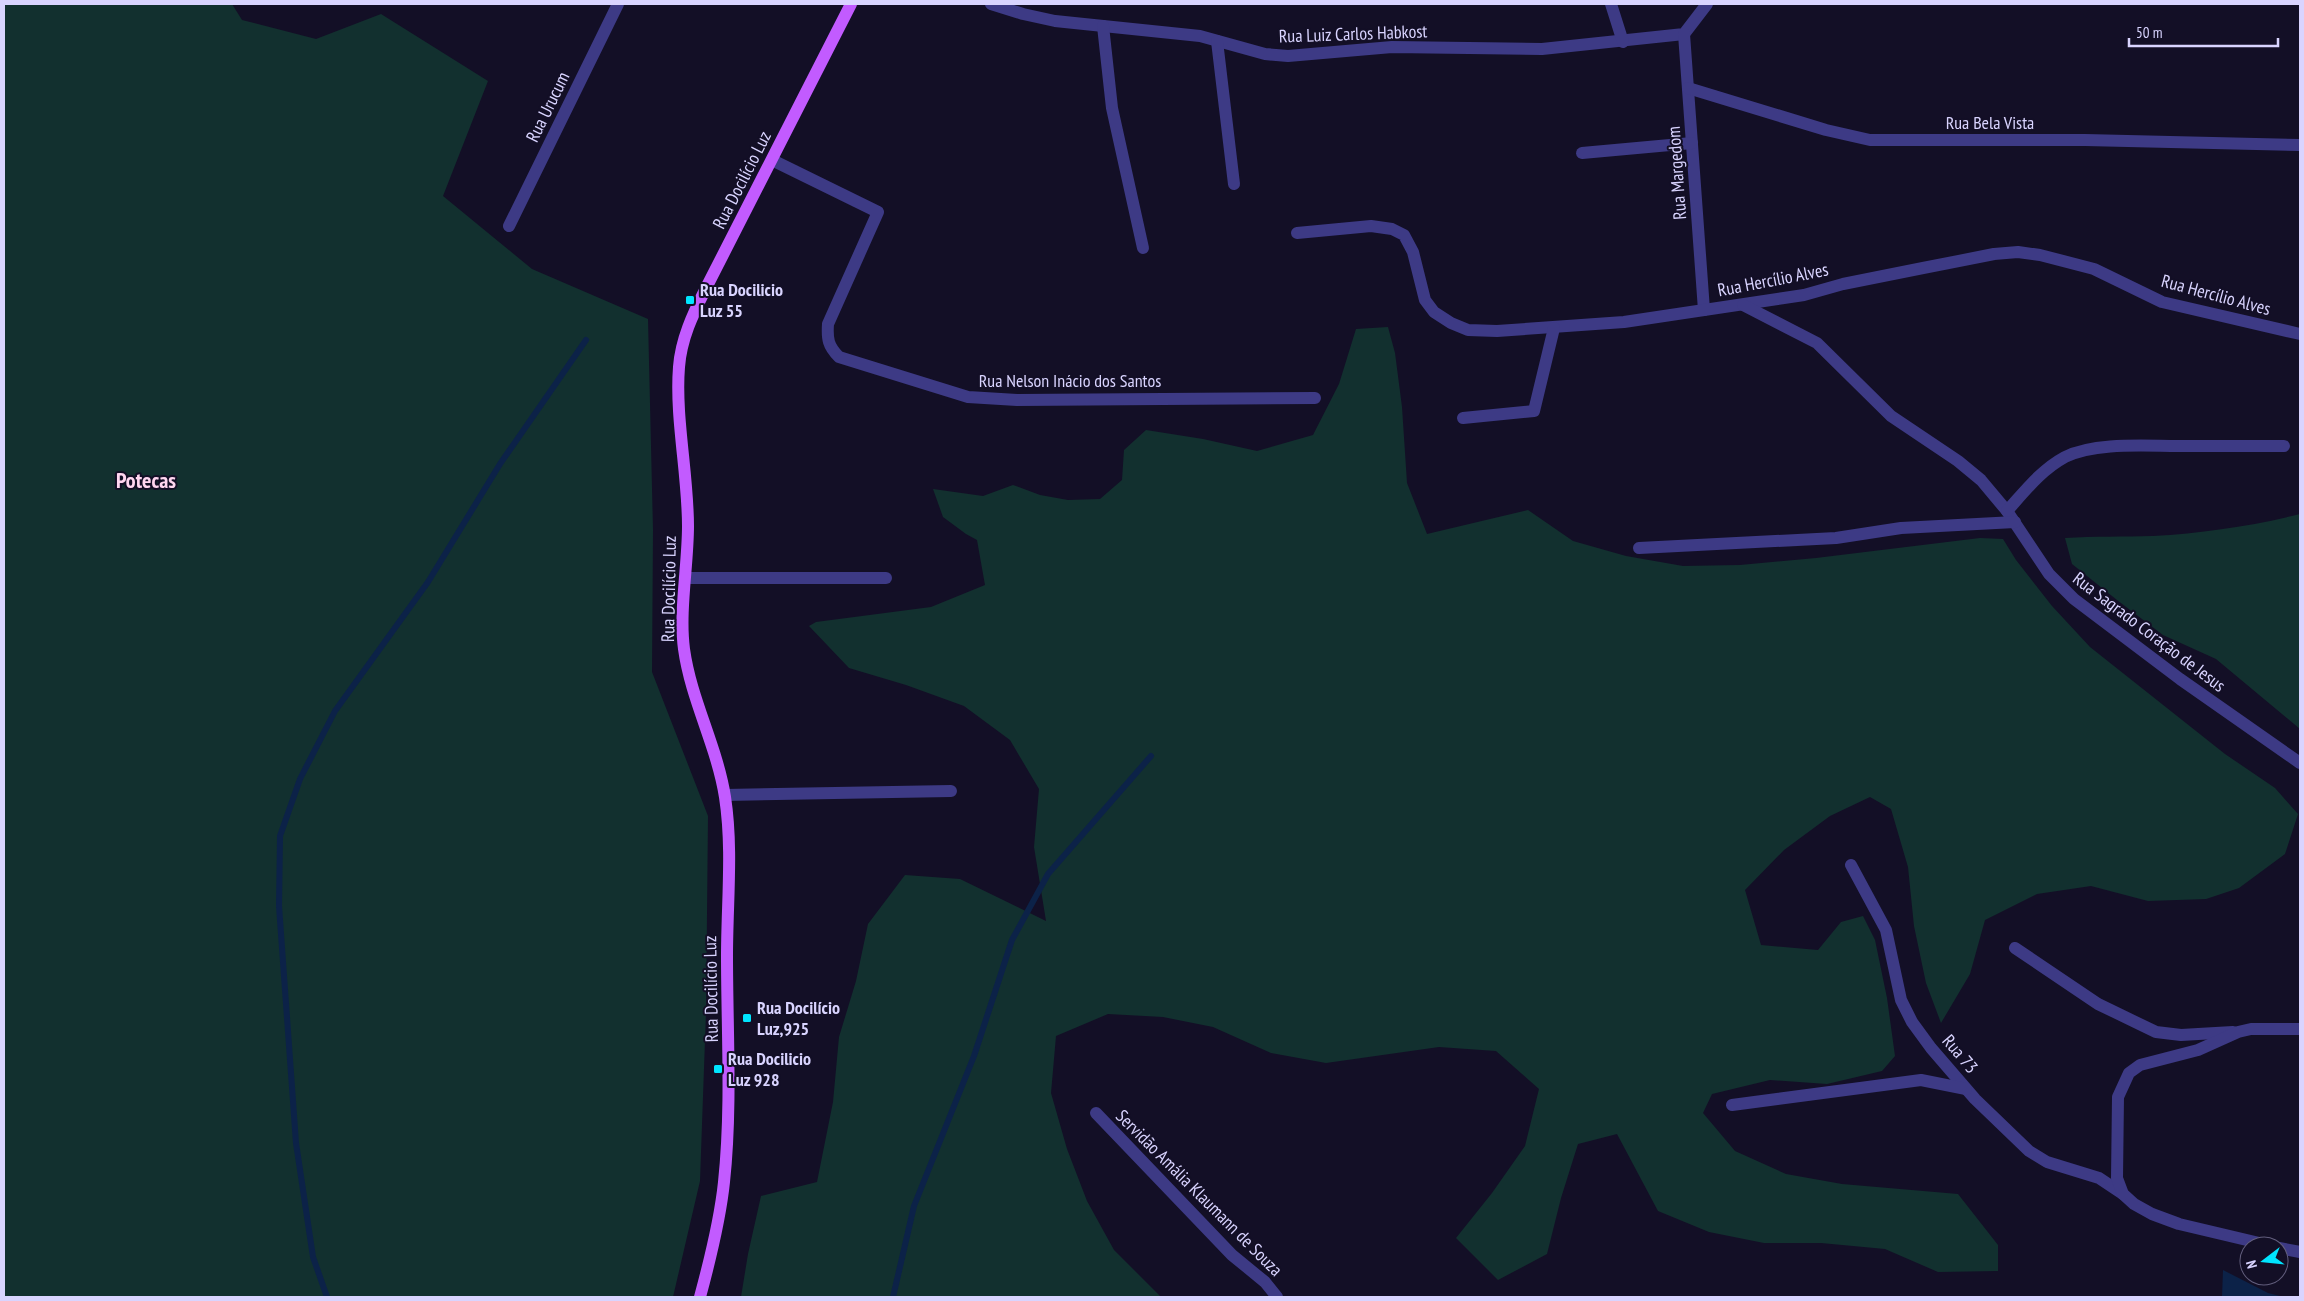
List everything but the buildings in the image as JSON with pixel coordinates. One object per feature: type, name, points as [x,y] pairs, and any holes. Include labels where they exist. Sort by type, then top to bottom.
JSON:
[{"type":"main road","name":"Rua Docilício Luz","points":[[700,1297],[719,1214],[727,1143],[729,1097],[727,978],[729,835],[725,795],[716,758],[695,700],[684,648],[687,494],[678,390],[679,366],[690,321],[704,290],[851,4]]},
{"type":"street","name":"Rua Urucum","points":[[509,226],[618,4]]},
{"type":"street","name":"Rua Luiz Carlos Habkost","points":[[990,4],[1023,14],[1055,20],[1200,36],[1265,54],[1288,56],[1392,47],[1542,49],[1623,42],[1684,34]]},
{"type":"street","points":[[1611,4],[1623,42]]},
{"type":"street","points":[[1684,34],[1707,4]]},
{"type":"street","points":[[1103,26],[1112,108],[1143,248]]},
{"type":"street","name":"Rua Margedom","points":[[1684,34],[1704,310]]},
{"type":"street","points":[[1217,41],[1234,184]]},
{"type":"street","name":"Rua Bela Vista","points":[[1688,88],[1826,130],[1870,140],[2085,140],[2300,145]]},
{"type":"street","points":[[1582,153],[1692,143]]},
{"type":"street","name":"Rua Nelson Inácio dos Santos","points":[[772,160],[878,212],[828,324],[827,338],[831,349],[839,357],[968,397],[1017,400],[1315,398]]},
{"type":"street","name":"Rua Hercílio Alves","points":[[1297,233],[1372,226],[1392,229],[1404,235],[1413,252],[1425,300],[1434,312],[1451,323],[1468,330],[1497,331],[1624,322],[1804,295],[1843,284],[1994,254],[2018,252],[2040,255],[2094,269],[2162,302],[2300,334]]},
{"type":"street","name":"Rua Sagrado Coração de Jesus","points":[[1743,305],[1817,344],[1890,416],[1958,461],[1981,480],[2015,522],[2049,574],[2074,599],[2180,680],[2300,763]]},
{"type":"street","points":[[1463,418],[1534,411],[1554,328]]},
{"type":"street","points":[[2007,511],[2044,470],[2067,456],[2079,453],[2126,446],[2284,446]]},
{"type":"street","points":[[1639,548],[1836,538],[1920,526],[2015,522]]},
{"type":"street","points":[[686,578],[886,578]]},
{"type":"street","points":[[725,795],[950,791]]},
{"type":"street","name":"Rua 73","points":[[1851,865],[1886,930],[1901,1000],[1912,1022],[1966,1088],[2029,1151],[2047,1162],[2099,1178],[2134,1204],[2152,1214],[2179,1224],[2239,1238]]},
{"type":"street","points":[[2015,948],[2098,1004],[2156,1032],[2181,1035],[2238,1032],[2251,1029],[2300,1029]]},
{"type":"street","points":[[2123,1194],[2117,1178],[2118,1097],[2129,1073],[2140,1065],[2198,1050],[2238,1032]]},
{"type":"street","points":[[1732,1105],[1921,1080],[1966,1088]]},
{"type":"street","name":"Servidão Amália Klaumann de Souza","points":[[1096,1114],[1232,1254],[1265,1282],[1277,1297]]},
{"type":"green space","points":[[4,4],[232,4],[242,20],[316,39],[381,14],[488,81],[443,196],[532,269],[648,319],[653,530],[652,672],[708,816],[706,1012],[700,1181],[673,1297],[4,1297]]},
{"type":"green space","points":[[1388,327],[1395,353],[1402,407],[1407,483],[1427,534],[1528,510],[1573,541],[1626,556],[1683,566],[1740,565],[1816,558],[1980,538],[2003,539],[2016,560],[2052,606],[2090,647],[2225,754],[2275,788],[2298,814],[2285,854],[2239,888],[2206,899],[2148,901],[2091,886],[2037,894],[1985,920],[1970,974],[1941,1023],[1926,983],[1914,926],[1908,867],[1891,809],[1870,797],[1830,816],[1784,850],[1745,890],[1761,945],[1818,950],[1841,922],[1863,916],[1875,940],[1887,998],[1895,1056],[1882,1071],[1827,1084],[1770,1080],[1712,1094],[1703,1113],[1735,1151],[1786,1174],[1842,1184],[1958,1194],[1998,1245],[1998,1271],[1938,1272],[1885,1249],[1821,1243],[1764,1243],[1709,1232],[1658,1211],[1617,1134],[1578,1144],[1561,1198],[1547,1254],[1498,1280],[1456,1238],[1492,1193],[1525,1146],[1539,1089],[1496,1051],[1439,1047],[1326,1063],[1271,1053],[1213,1027],[1163,1017],[1108,1014],[1056,1036],[1051,1093],[1067,1149],[1087,1201],[1114,1250],[1161,1297],[741,1297],[761,1196],[817,1182],[833,1102],[839,1037],[856,981],[868,924],[905,875],[960,879],[1046,921],[1034,847],[1039,789],[1010,740],[964,706],[906,685],[849,668],[809,626],[816,622],[931,607],[985,585],[977,540],[943,517],[933,489],[983,496],[1013,485],[1040,495],[1068,500],[1100,499],[1122,480],[1124,450],[1146,430],[1203,439],[1257,451],[1313,435],[1339,384],[1356,329]]},
{"type":"green space","points":[[2300,514],[2300,729],[2216,659],[2163,635],[2072,564],[2065,538],[2153,536],[2190,533],[2246,525]]},
{"type":"water","points":[[2223,1270],[2239,1278],[2239,1286],[2254,1286],[2268,1293],[2284,1297],[2222,1297]]},
{"type":"waterway","points":[[327,1297],[313,1257],[296,1143],[279,906],[280,836],[300,779],[335,711],[428,582],[500,464],[586,340]]},
{"type":"waterway","points":[[893,1297],[914,1206],[974,1056],[1012,940],[1048,874],[1151,756]]},
{"type":"place","name":"Rua Docilicio Luz 55","points":[[690,300]]},
{"type":"place","name":"Rua Docilício Luz,925","points":[[747,1018]]},
{"type":"place","name":"Rua Docilicio Luz 928","points":[[718,1069]]},
{"type":"district","name":"Potecas","points":[[146,480]]}]
